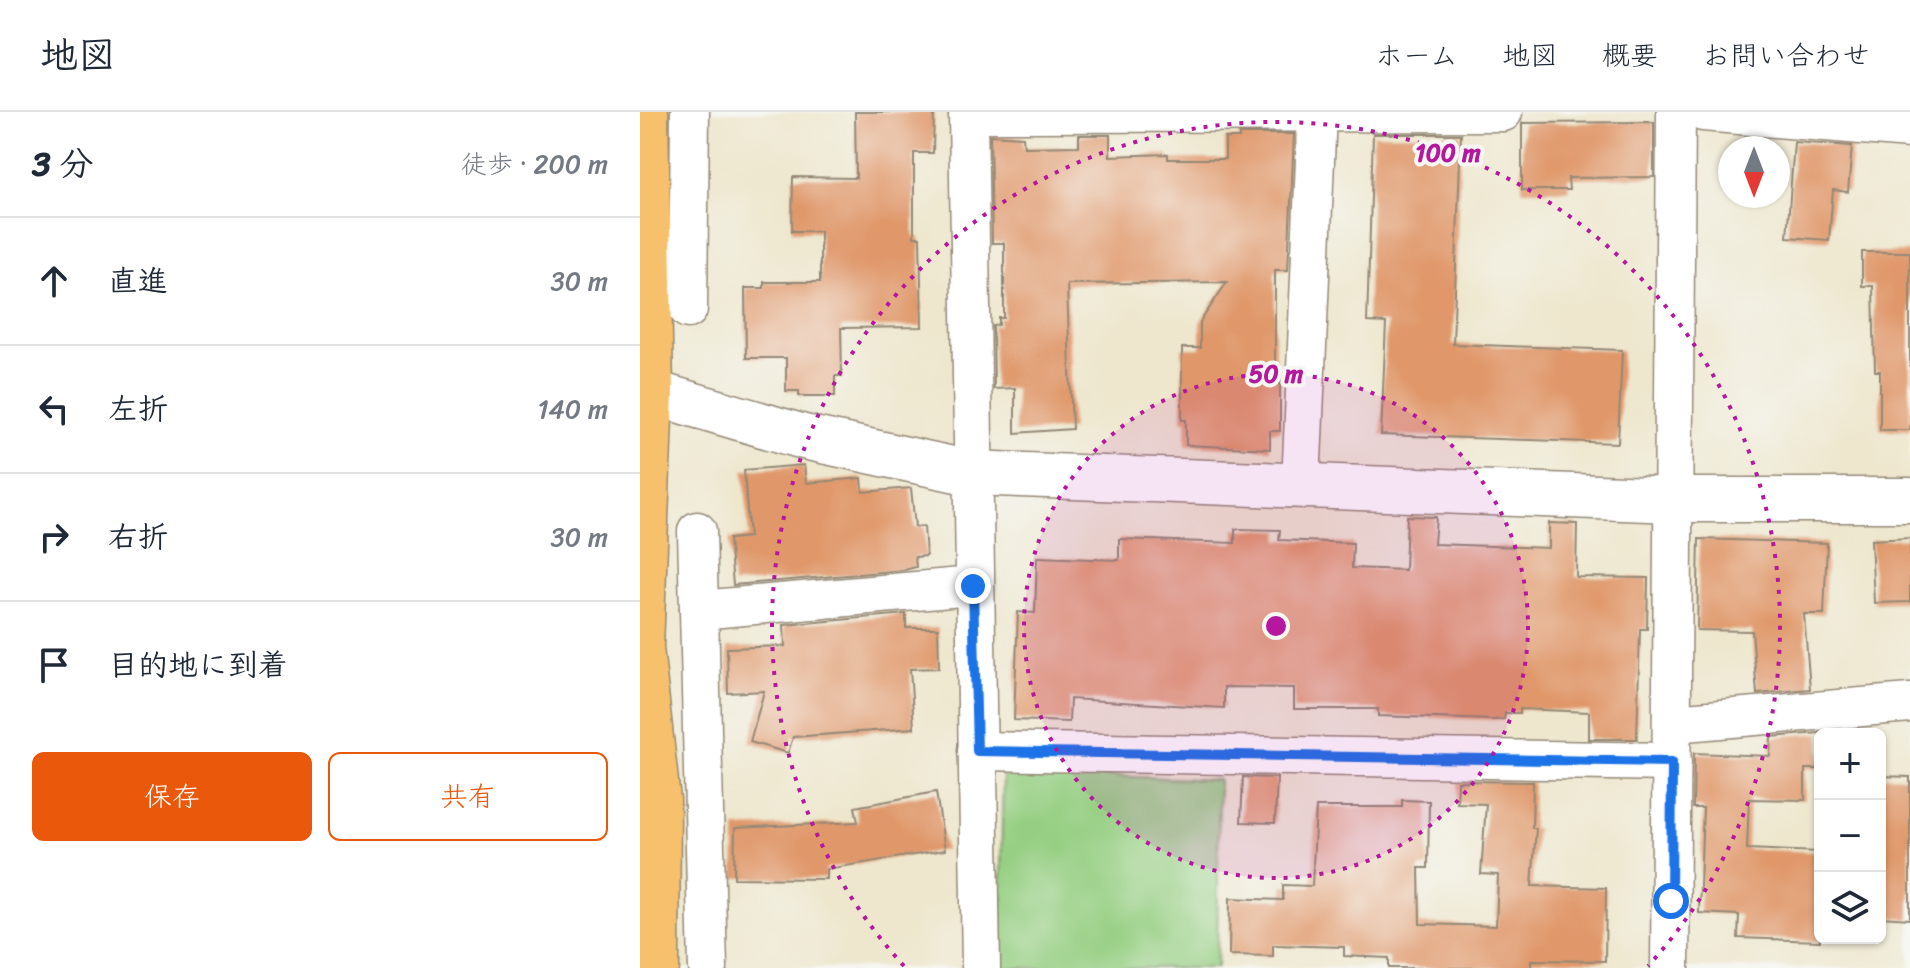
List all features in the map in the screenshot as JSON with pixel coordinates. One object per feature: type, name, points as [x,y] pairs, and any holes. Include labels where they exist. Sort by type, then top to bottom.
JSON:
[{"type":"highway","points":[[646,112],[646,391],[641,648],[658,800],[657,968]]},
{"type":"street","points":[[688,309],[690,112]]},
{"type":"street","points":[[981,968],[971,473],[968,112],[1503,112]]},
{"type":"street","points":[[1670,968],[1676,112]]},
{"type":"street","points":[[1703,112],[1910,129]]},
{"type":"street","points":[[1301,485],[1317,114]]},
{"type":"street","points":[[646,391],[804,437],[971,473],[1675,500],[1910,500]]},
{"type":"street","points":[[697,531],[708,968]]},
{"type":"street","points":[[699,610],[973,586]]},
{"type":"street","points":[[641,648],[668,710],[671,811],[705,856]]},
{"type":"street","points":[[1673,723],[1910,703]]},
{"type":"street","points":[[977,751],[1672,762]]},
{"type":"green space","points":[[1003,772],[1219,780],[1217,968],[999,968]]},
{"type":"building","points":[[855,112],[934,112],[933,153],[914,153],[914,237],[920,237],[922,327],[841,328],[842,376],[835,376],[835,396],[799,396],[799,391],[786,391],[786,358],[746,358],[745,288],[764,288],[764,282],[820,282],[820,231],[792,231],[793,177],[856,178]]},
{"type":"building","points":[[1654,122],[1654,177],[1568,178],[1569,190],[1522,190],[1522,123]]},
{"type":"building","points":[[1239,134],[1294,134],[1288,270],[1275,270],[1275,365],[1280,365],[1280,431],[1270,431],[1270,449],[1186,445],[1186,420],[1182,420],[1182,348],[1200,348],[1200,322],[1227,282],[1067,284],[1072,429],[1015,433],[1015,388],[994,389],[993,326],[999,325],[999,318],[1004,318],[1004,243],[992,243],[990,135],[1023,137],[1024,147],[1079,146],[1079,135],[1110,135],[1110,156],[1168,154],[1168,159],[1225,159],[1225,138],[1239,138]]},
{"type":"building","points":[[1373,134],[1461,134],[1453,344],[1622,350],[1618,443],[1381,435],[1386,323],[1367,322]]},
{"type":"building","points":[[1794,142],[1852,146],[1848,192],[1833,190],[1829,240],[1787,237]]},
{"type":"building","points":[[1862,252],[1910,252],[1910,430],[1880,430],[1880,371],[1875,371],[1873,286],[1862,286]]},
{"type":"building","points":[[804,465],[806,483],[862,478],[863,492],[911,488],[915,527],[924,526],[926,556],[915,557],[916,567],[904,570],[733,585],[729,539],[749,537],[744,470]]},
{"type":"building","points":[[1407,516],[1436,517],[1434,544],[1549,548],[1549,523],[1577,524],[1576,577],[1648,578],[1647,629],[1640,629],[1637,739],[1589,739],[1589,712],[1520,709],[1520,713],[1505,713],[1504,719],[1494,720],[1378,716],[1378,709],[1294,709],[1294,688],[1224,687],[1224,708],[1070,699],[1069,722],[1014,720],[1018,612],[1035,613],[1037,557],[1119,560],[1119,539],[1235,543],[1235,529],[1280,530],[1279,540],[1353,543],[1352,568],[1405,570]]},
{"type":"building","points":[[1910,538],[1910,602],[1874,603],[1871,540]]},
{"type":"building","points":[[1699,539],[1827,543],[1824,614],[1804,614],[1810,689],[1757,694],[1752,631],[1697,630]]},
{"type":"building","points":[[906,614],[906,628],[938,628],[939,668],[910,669],[914,728],[793,737],[788,753],[750,742],[764,691],[728,693],[727,648],[785,646],[784,625]]},
{"type":"building","points":[[1814,733],[1814,769],[1805,769],[1805,800],[1749,799],[1747,849],[1814,852],[1814,941],[1738,938],[1739,915],[1699,913],[1703,808],[1693,808],[1694,753],[1770,756],[1771,737]]},
{"type":"building","points":[[1886,776],[1910,777],[1910,919],[1886,917]]},
{"type":"building","points":[[1243,777],[1277,778],[1275,823],[1241,822]]},
{"type":"building","points":[[1458,781],[1533,782],[1532,828],[1536,828],[1532,886],[1606,888],[1605,961],[1531,960],[1531,968],[1389,968],[1389,958],[1344,956],[1344,947],[1273,945],[1273,956],[1229,955],[1230,898],[1283,900],[1283,885],[1312,886],[1316,807],[1402,807],[1402,800],[1429,801],[1428,868],[1419,868],[1420,924],[1496,926],[1498,875],[1481,874],[1486,804],[1457,803]]},
{"type":"building","points":[[936,792],[945,850],[826,869],[826,879],[734,878],[735,828],[858,822],[855,807]]},
{"type":"route","points":[[973,586],[977,751],[1672,762],[1671,901]]}]
